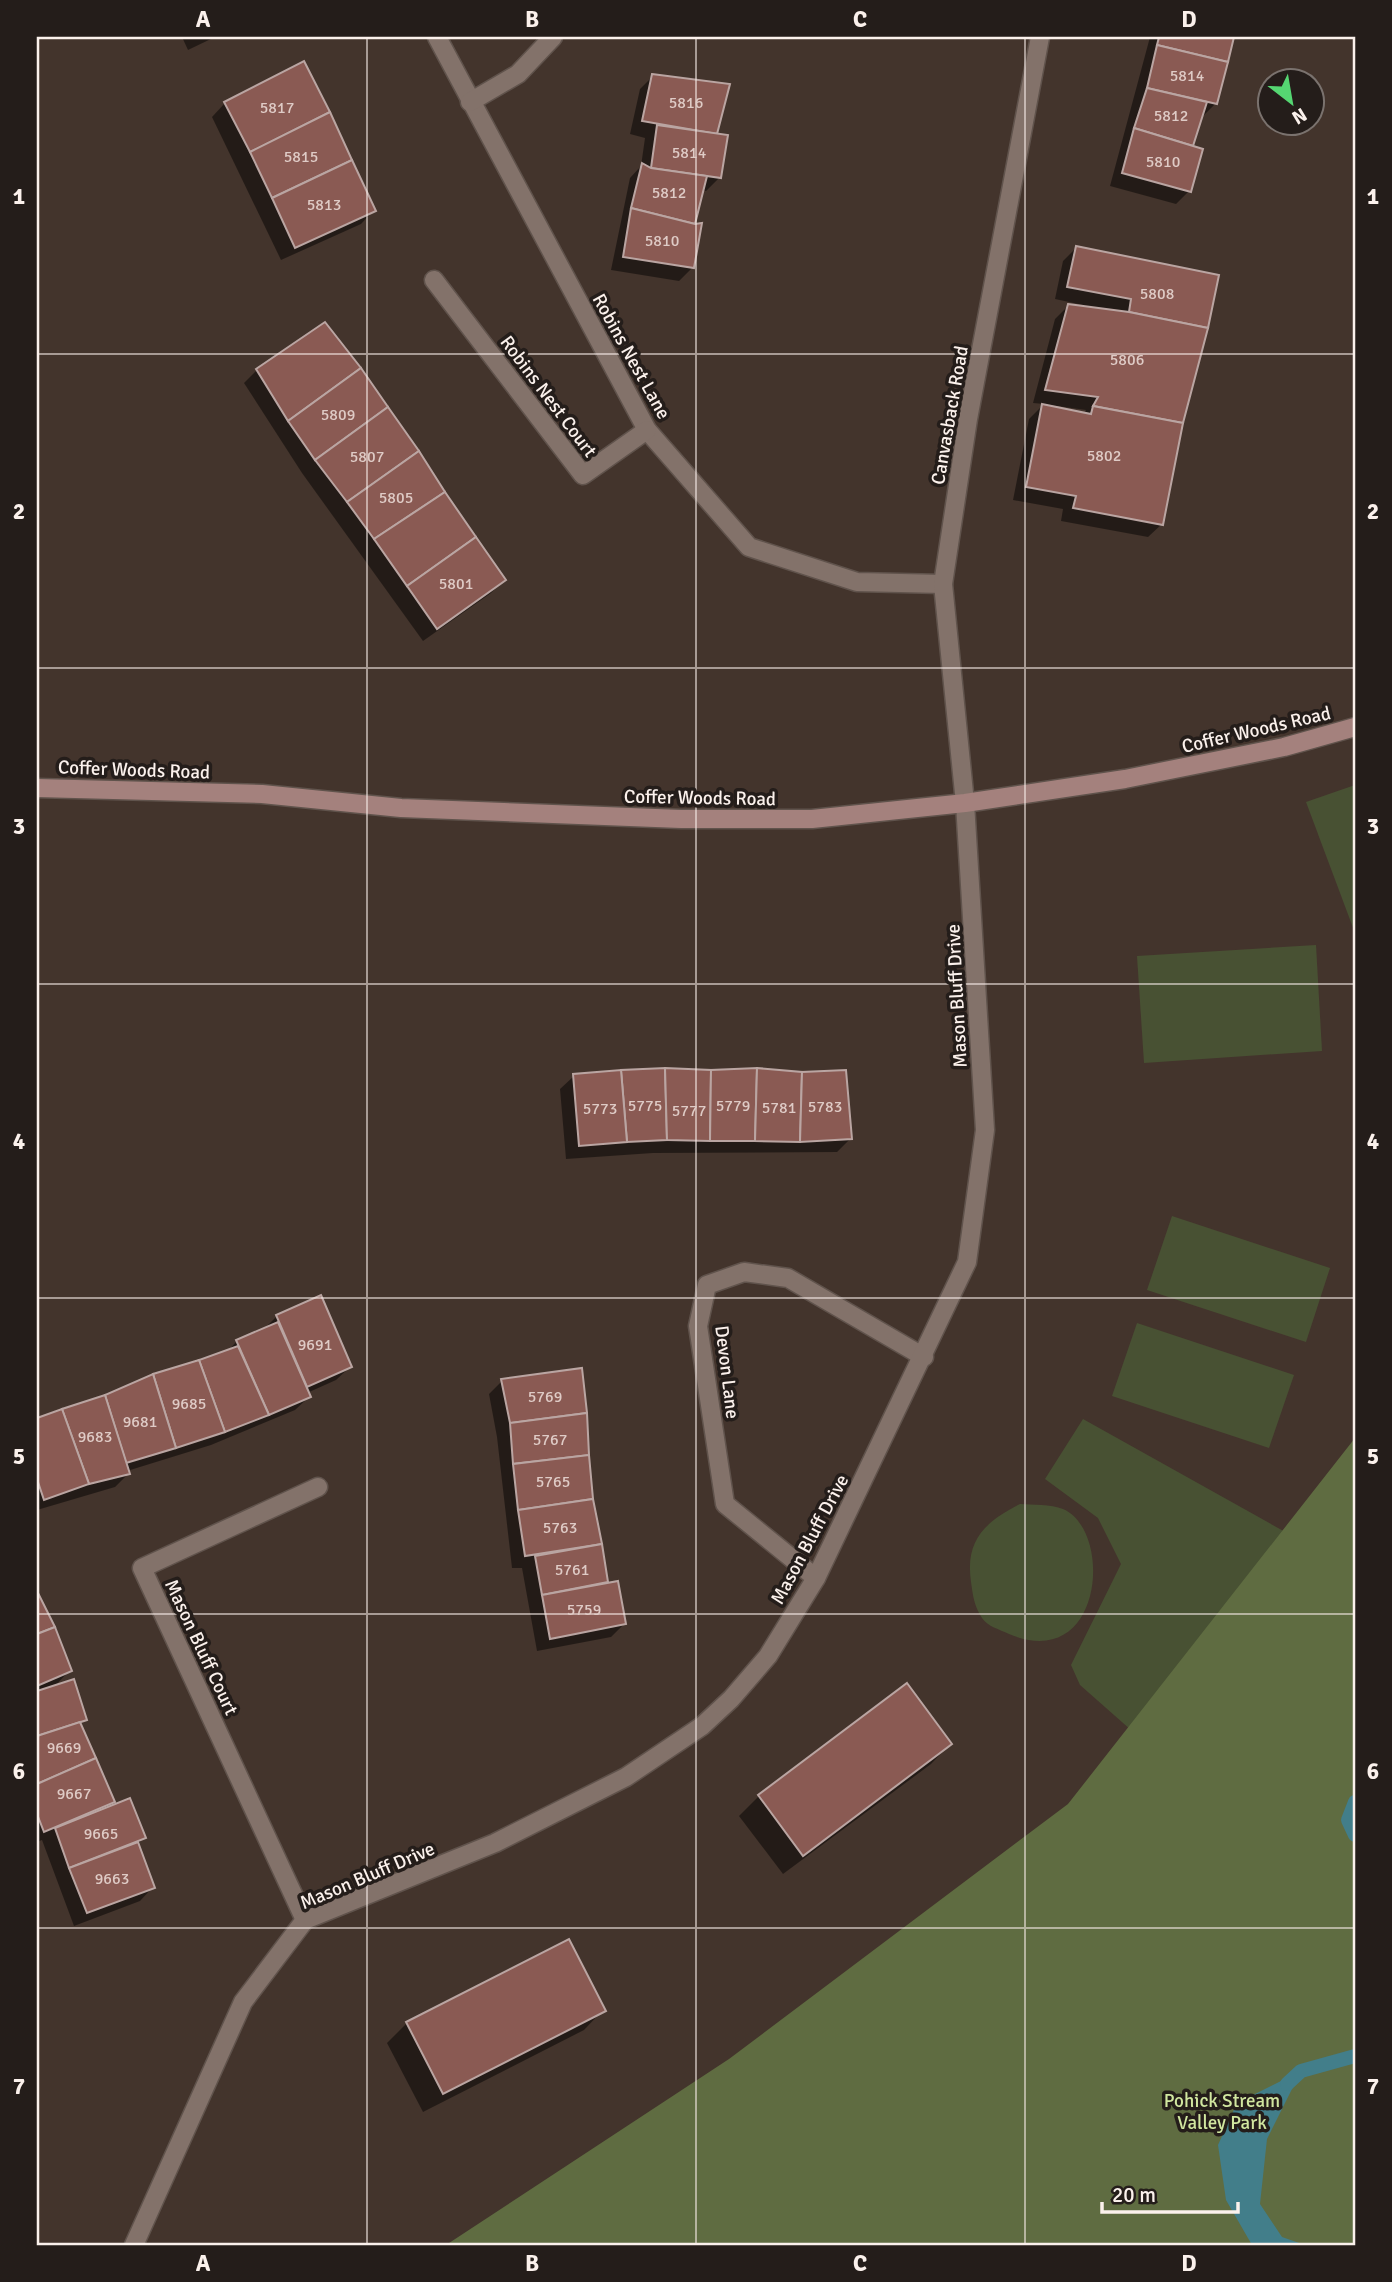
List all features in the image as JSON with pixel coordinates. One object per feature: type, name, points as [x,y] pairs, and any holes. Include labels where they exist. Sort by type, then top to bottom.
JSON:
[{"type":"street","name":"Robins Nest Lane","points":[[437,37],[647,430],[749,547],[857,582],[943,584]]},
{"type":"street","points":[[470,102],[518,74],[553,37]]},
{"type":"street","name":"Canvasback Road","points":[[965,803],[943,584],[968,419],[1040,37]]},
{"type":"street","name":"Robins Nest Court","points":[[434,280],[583,475],[647,430]]},
{"type":"street","name":"Coffer Woods Road","points":[[37,788],[262,794],[401,808],[681,819],[812,818],[965,803],[1125,779],[1284,747],[1355,727]]},
{"type":"street","name":"Mason Bluff Drive","points":[[134,2245],[243,2003],[304,1920],[495,1843],[626,1777],[666,1753],[702,1726],[768,1656],[817,1578],[967,1262],[985,1130],[965,803]]},
{"type":"street","name":"Devon Lane","points":[[817,1578],[725,1504],[698,1326],[706,1285],[744,1272],[788,1278],[924,1357]]},
{"type":"street","name":"Mason Bluff Court","points":[[304,1920],[142,1568],[318,1487]]},
{"type":"green space","points":[[1355,785],[1355,933],[1306,802]]},
{"type":"green space","points":[[1316,945],[1322,1051],[1144,1063],[1137,956]]},
{"type":"green space","points":[[1172,1216],[1330,1268],[1306,1342],[1147,1290]]},
{"type":"green space","points":[[1137,1323],[1294,1375],[1269,1448],[1112,1396]]},
{"type":"green space","name":"Pohick Stream Valley Park","points":[[1083,1419],[1355,1571],[1355,2245],[576,2245],[1233,1820],[1080,1685],[1071,1665],[1121,1564],[1098,1518],[1045,1479]]},
{"type":"green space","points":[[1355,1438],[1355,2245],[446,2245],[729,2059],[1068,1804]]},
{"type":"green space","points":[[1020,1504],[1058,1507],[1079,1522],[1089,1543],[1093,1569],[1090,1595],[1081,1618],[1064,1634],[1040,1641],[1009,1634],[987,1624],[974,1601],[970,1567],[975,1544],[980,1534],[997,1518]]},
{"type":"water","points":[[1301,2071],[1267,2139],[1260,2204],[1282,2237],[1305,2245],[1252,2245],[1226,2200],[1218,2145],[1237,2103]]},
{"type":"building","points":[[1159,37],[1234,37],[1228,62],[1157,45]]},
{"type":"building","points":[[1157,45],[1228,62],[1217,104],[1147,88]]},
{"type":"building","points":[[304,61],[330,112],[250,152],[224,102]]},
{"type":"building","points":[[652,74],[730,84],[717,134],[642,121]]},
{"type":"building","points":[[1147,88],[1207,102],[1193,146],[1134,128]]},
{"type":"building","points":[[330,112],[352,160],[272,198],[250,152]]},
{"type":"building","points":[[657,125],[728,135],[721,178],[651,168]]},
{"type":"building","points":[[1134,128],[1203,149],[1191,192],[1122,173]]},
{"type":"building","points":[[352,160],[376,211],[295,248],[272,198]]},
{"type":"building","points":[[642,163],[651,168],[707,176],[695,224],[631,208]]},
{"type":"building","points":[[631,208],[695,224],[702,223],[694,268],[623,257]]},
{"type":"building","points":[[1076,246],[1219,275],[1208,328],[1129,312],[1131,299],[1067,287]]},
{"type":"building","points":[[1068,304],[1129,312],[1208,328],[1183,423],[1093,406],[1098,397],[1045,390]]},
{"type":"building","points":[[325,322],[361,368],[288,421],[256,369]]},
{"type":"building","points":[[361,368],[388,407],[315,460],[288,421]]},
{"type":"building","points":[[1042,404],[1091,414],[1093,406],[1183,423],[1163,525],[1073,508],[1076,496],[1026,487]]},
{"type":"building","points":[[388,407],[419,451],[347,502],[315,460]]},
{"type":"building","points":[[419,451],[445,492],[374,539],[347,502]]},
{"type":"building","points":[[445,492],[476,537],[407,586],[374,539]]},
{"type":"building","points":[[476,537],[506,580],[437,629],[407,586]]},
{"type":"building","points":[[665,1068],[667,1140],[627,1142],[621,1070]]},
{"type":"building","points":[[665,1068],[711,1070],[710,1141],[667,1140]]},
{"type":"building","points":[[757,1068],[755,1141],[710,1141],[711,1070]]},
{"type":"building","points":[[757,1068],[802,1072],[800,1142],[755,1141]]},
{"type":"building","points":[[621,1070],[627,1142],[579,1146],[573,1074]]},
{"type":"building","points":[[846,1070],[852,1139],[800,1142],[802,1072]]},
{"type":"building","points":[[321,1295],[352,1367],[307,1387],[276,1315]]},
{"type":"building","points":[[278,1322],[311,1397],[269,1415],[236,1340]]},
{"type":"building","points":[[238,1346],[269,1415],[225,1432],[199,1360]]},
{"type":"building","points":[[199,1360],[225,1432],[176,1448],[153,1374]]},
{"type":"building","points":[[582,1368],[587,1413],[510,1423],[501,1379]]},
{"type":"building","points":[[153,1374],[176,1448],[126,1463],[105,1395]]},
{"type":"building","points":[[105,1395],[130,1474],[89,1484],[62,1409]]},
{"type":"building","points":[[62,1409],[89,1484],[44,1500],[37,1479],[37,1418]]},
{"type":"building","points":[[587,1413],[589,1455],[513,1464],[510,1423]]},
{"type":"building","points":[[589,1455],[593,1499],[518,1510],[513,1464]]},
{"type":"building","points":[[593,1499],[602,1544],[525,1556],[518,1510]]},
{"type":"building","points":[[602,1544],[608,1582],[542,1595],[535,1556]]},
{"type":"building","points":[[618,1581],[626,1624],[550,1639],[542,1595]]},
{"type":"building","points":[[37,1591],[55,1627],[37,1634]]},
{"type":"building","points":[[55,1627],[72,1671],[37,1686],[37,1634]]},
{"type":"building","points":[[74,1679],[87,1720],[37,1736],[37,1691]]},
{"type":"building","points":[[907,1683],[952,1744],[803,1856],[758,1795]]},
{"type":"building","points":[[80,1722],[96,1758],[37,1784],[37,1736]]},
{"type":"building","points":[[96,1758],[115,1802],[44,1832],[37,1814],[37,1784]]},
{"type":"building","points":[[130,1798],[146,1838],[69,1868],[55,1828]]},
{"type":"building","points":[[138,1842],[155,1888],[87,1913],[69,1868]]},
{"type":"building","points":[[569,1939],[606,2011],[443,2094],[406,2022]]},
{"type":"waterway","points":[[1355,1802],[1348,1820],[1355,1835]]},
{"type":"waterway","points":[[1287,2084],[1301,2071],[1355,2056]]}]
